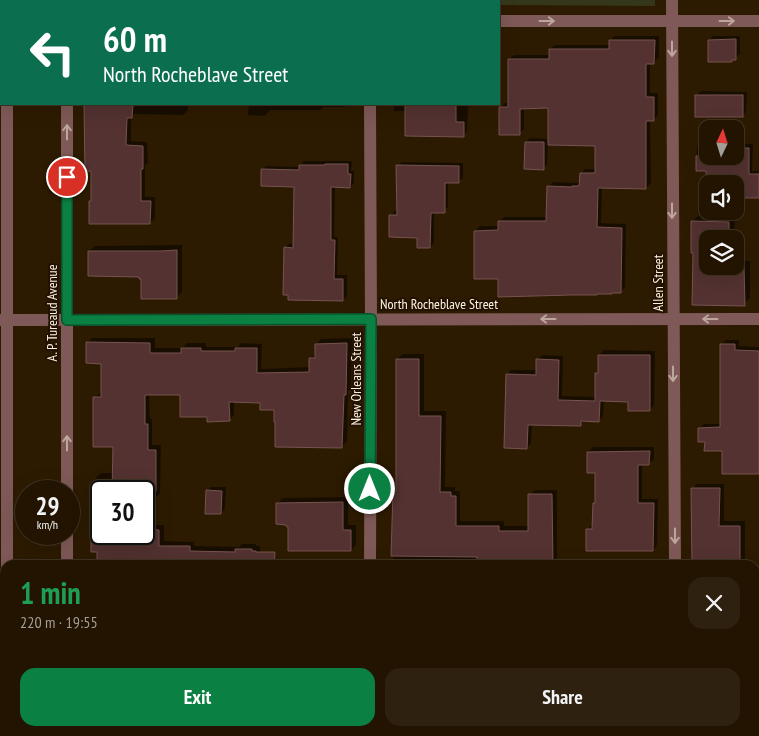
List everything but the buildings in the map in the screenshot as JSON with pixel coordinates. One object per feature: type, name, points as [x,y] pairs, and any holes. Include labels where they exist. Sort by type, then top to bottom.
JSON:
[{"type":"street","name":"Allen Street","points":[[672,0],[675,560]]},
{"type":"street","points":[[500,21],[759,21]]},
{"type":"street","points":[[7,105],[4,320],[7,560]]},
{"type":"street","name":"A. P. Tureaud Avenue","points":[[67,105],[67,480]]},
{"type":"street","name":"New Orleans Street","points":[[370,105],[370,560]]},
{"type":"street","name":"North Rocheblave Street","points":[[4,320],[759,319]]},
{"type":"street","points":[[67,545],[67,560]]},
{"type":"green space","points":[[500,0],[655,0],[655,6],[500,5]]},
{"type":"route","points":[[67,177],[67,320],[371,319],[370,489]]}]
